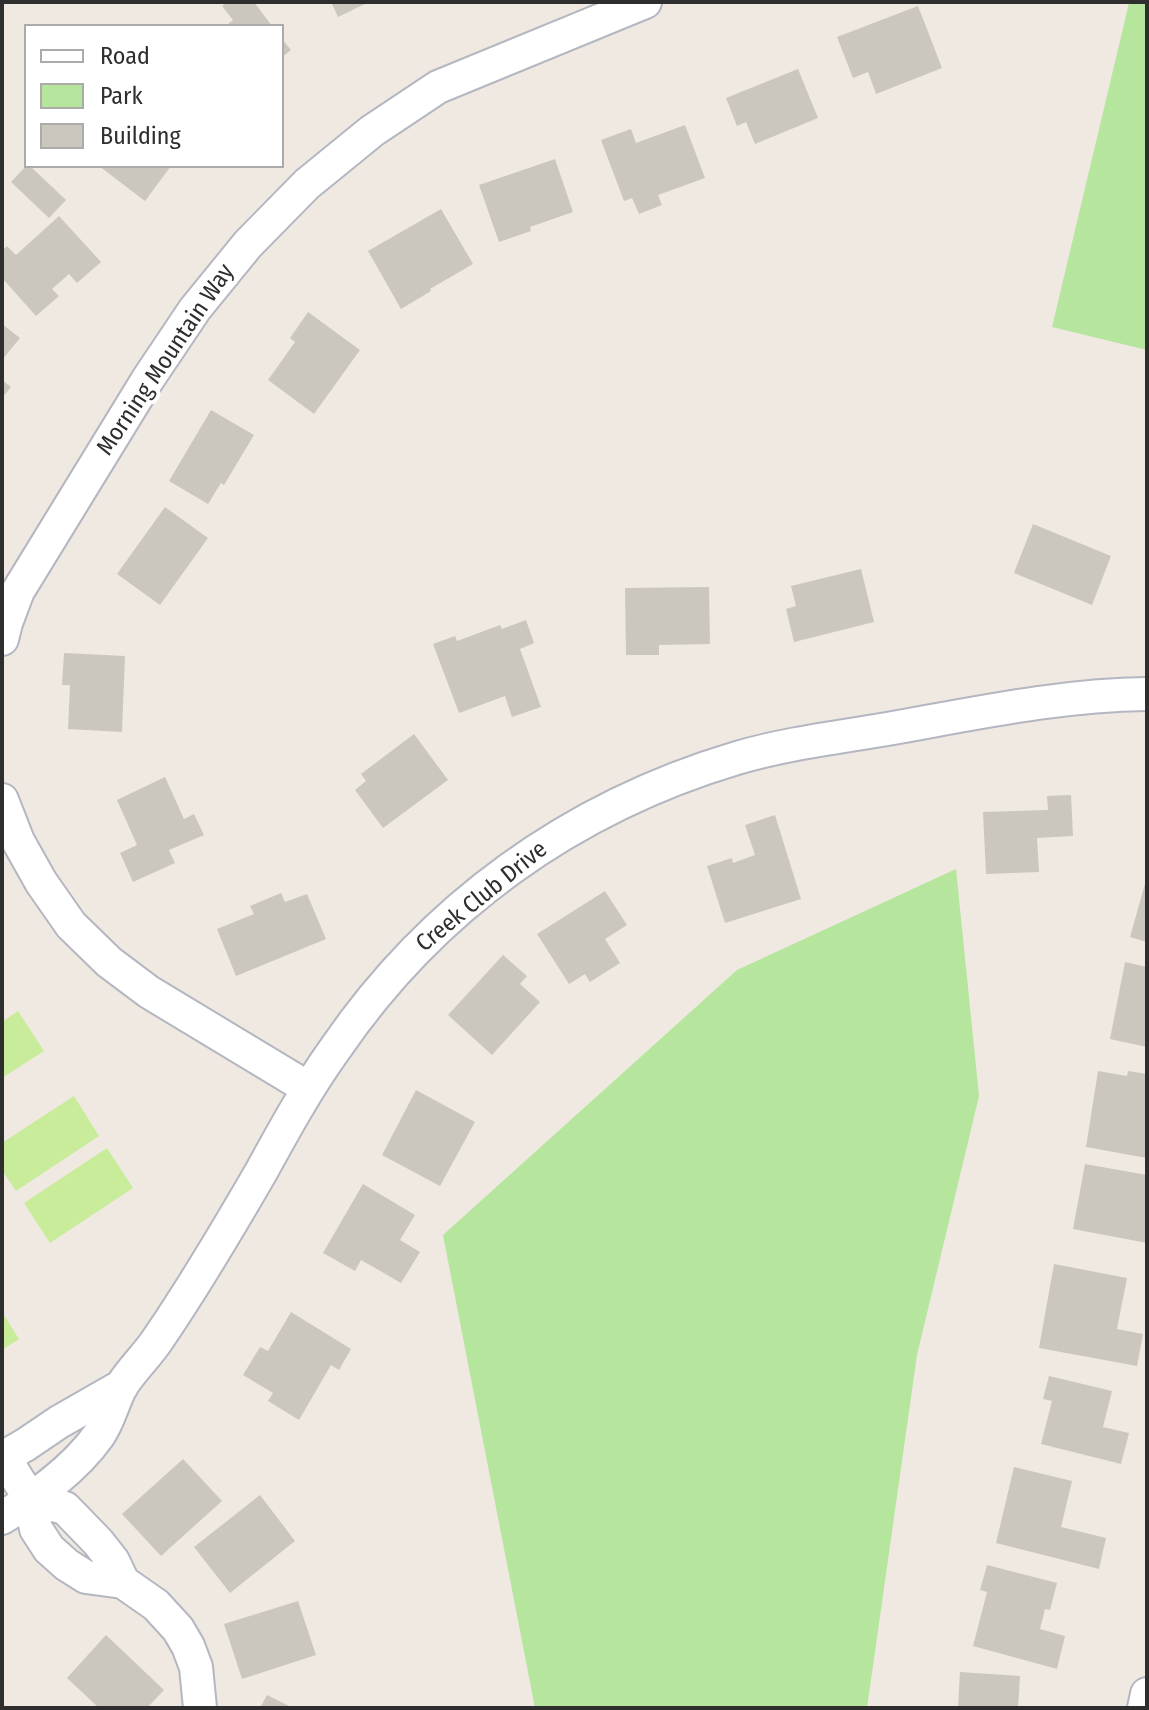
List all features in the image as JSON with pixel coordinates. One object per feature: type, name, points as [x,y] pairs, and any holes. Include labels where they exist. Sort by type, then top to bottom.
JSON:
[{"type":"street","name":"Morning Mountain Way","points":[[2,639],[18,591],[148,379],[221,276],[307,184],[372,131],[438,87],[645,2]]},
{"type":"street","name":"Creek Club Drive","points":[[2,1518],[59,1477],[102,1432],[122,1386],[155,1344],[195,1282],[308,1088],[337,1045],[399,967],[434,930],[502,875],[560,834],[628,798],[679,777],[739,758],[790,745],[1039,702],[1105,694],[1147,694]]},
{"type":"street","points":[[2,800],[18,841],[41,882],[71,925],[109,962],[149,992],[308,1088]]},
{"type":"street","name":"Creek Club Drive","points":[[3,1458],[122,1386]]},
{"type":"street","points":[[3,1458],[30,1499],[36,1529],[49,1549],[86,1577],[123,1582],[156,1605],[178,1629],[196,1667],[200,1708]]},
{"type":"street","points":[[1144,1708],[1147,1694]]},
{"type":"green space","points":[[1131,2],[1147,2],[1147,350],[1052,327]]},
{"type":"green space","points":[[956,869],[979,1096],[917,1355],[867,1708],[535,1708],[443,1235],[737,970]]},
{"type":"green space","points":[[18,1011],[44,1051],[2,1078],[2,1022]]},
{"type":"green space","points":[[74,1096],[99,1136],[16,1191],[2,1170],[2,1143]]},
{"type":"green space","points":[[107,1148],[133,1188],[50,1243],[24,1203]]},
{"type":"green space","points":[[2,1312],[19,1339],[2,1350]]},
{"type":"building","points":[[227,2],[254,2],[270,24],[228,24],[233,20],[222,6]]},
{"type":"building","points":[[331,2],[369,2],[338,17]]},
{"type":"building","points":[[918,6],[942,68],[876,94],[868,72],[853,78],[837,37]]},
{"type":"building","points":[[284,41],[291,50],[284,55]]},
{"type":"building","points":[[798,69],[818,118],[755,144],[746,122],[737,126],[726,98]]},
{"type":"building","points":[[685,125],[705,178],[658,195],[662,205],[639,214],[632,198],[624,201],[601,140],[631,129],[636,143]]},
{"type":"building","points":[[555,159],[573,212],[499,242],[479,185]]},
{"type":"building","points":[[24,168],[32,168],[66,200],[49,218],[11,182]]},
{"type":"building","points":[[102,168],[170,168],[145,201]]},
{"type":"building","points":[[441,209],[473,264],[401,309],[368,251]]},
{"type":"building","points":[[59,216],[101,262],[77,283],[69,274],[52,289],[59,296],[36,316],[2,278],[2,251],[7,246],[16,255]]},
{"type":"building","points":[[308,312],[360,350],[314,414],[268,380],[295,342],[290,338]]},
{"type":"building","points":[[2,324],[20,338],[2,360]]},
{"type":"building","points":[[2,380],[11,387],[2,398]]},
{"type":"building","points":[[211,410],[254,435],[224,485],[221,483],[208,504],[169,481]]},
{"type":"building","points":[[165,507],[208,538],[160,605],[117,574]]},
{"type":"building","points":[[1033,524],[1111,556],[1092,605],[1014,573]]},
{"type":"building","points":[[861,569],[874,622],[794,642],[786,609],[796,606],[791,586]]},
{"type":"building","points":[[709,587],[710,644],[659,645],[659,655],[626,655],[625,588]]},
{"type":"building","points":[[526,620],[534,643],[520,649],[541,707],[512,717],[505,696],[459,713],[433,644],[455,636],[457,641],[500,625],[502,629]]},
{"type":"building","points":[[64,653],[125,656],[122,732],[68,729],[70,685],[62,685]]},
{"type":"building","points":[[414,734],[448,780],[383,828],[355,790],[366,781],[361,774]]},
{"type":"building","points":[[165,777],[184,819],[194,814],[204,835],[169,850],[175,863],[133,882],[120,853],[137,845],[117,800]]},
{"type":"building","points":[[1071,795],[1073,836],[1037,838],[1039,872],[986,874],[983,812],[1048,810],[1047,796]]},
{"type":"building","points":[[775,815],[801,899],[725,923],[707,866],[732,858],[733,863],[755,855],[745,825]]},
{"type":"building","points":[[1147,880],[1147,942],[1130,937]]},
{"type":"building","points":[[605,891],[627,925],[605,939],[620,963],[590,982],[585,974],[569,984],[537,934]]},
{"type":"building","points":[[281,893],[285,902],[307,894],[326,939],[236,976],[217,929],[254,914],[250,906]]},
{"type":"building","points":[[503,955],[527,976],[520,984],[540,1002],[492,1055],[448,1015]]},
{"type":"building","points":[[1125,962],[1147,967],[1147,1047],[1110,1039]]},
{"type":"building","points":[[1098,1071],[1127,1076],[1128,1071],[1147,1074],[1147,1158],[1086,1147]]},
{"type":"building","points":[[416,1090],[475,1122],[440,1186],[382,1155]]},
{"type":"building","points":[[1085,1164],[1147,1175],[1147,1243],[1073,1229]]},
{"type":"building","points":[[363,1184],[415,1215],[400,1240],[420,1252],[401,1283],[361,1260],[355,1271],[323,1253]]},
{"type":"building","points":[[1054,1264],[1127,1278],[1117,1329],[1143,1334],[1137,1366],[1039,1348]]},
{"type":"building","points":[[291,1312],[351,1349],[339,1370],[331,1365],[299,1420],[268,1401],[273,1393],[243,1375],[260,1347],[268,1351]]},
{"type":"building","points":[[1049,1376],[1112,1391],[1103,1427],[1129,1433],[1121,1464],[1041,1444],[1052,1401],[1043,1399]]},
{"type":"building","points":[[183,1459],[222,1501],[161,1556],[122,1514]]},
{"type":"building","points":[[1014,1467],[1072,1481],[1061,1527],[1106,1538],[1099,1569],[996,1543]]},
{"type":"building","points":[[260,1495],[295,1541],[230,1593],[194,1547]]},
{"type":"building","points":[[987,1565],[1057,1583],[1050,1610],[1045,1609],[1040,1629],[1065,1636],[1057,1669],[973,1646],[987,1592],[980,1590]]},
{"type":"building","points":[[298,1601],[316,1655],[242,1679],[224,1624]]},
{"type":"building","points":[[106,1635],[164,1690],[147,1708],[99,1708],[67,1678]]},
{"type":"building","points":[[960,1672],[1020,1676],[1018,1708],[958,1708]]},
{"type":"building","points":[[267,1695],[293,1708],[260,1708]]}]
